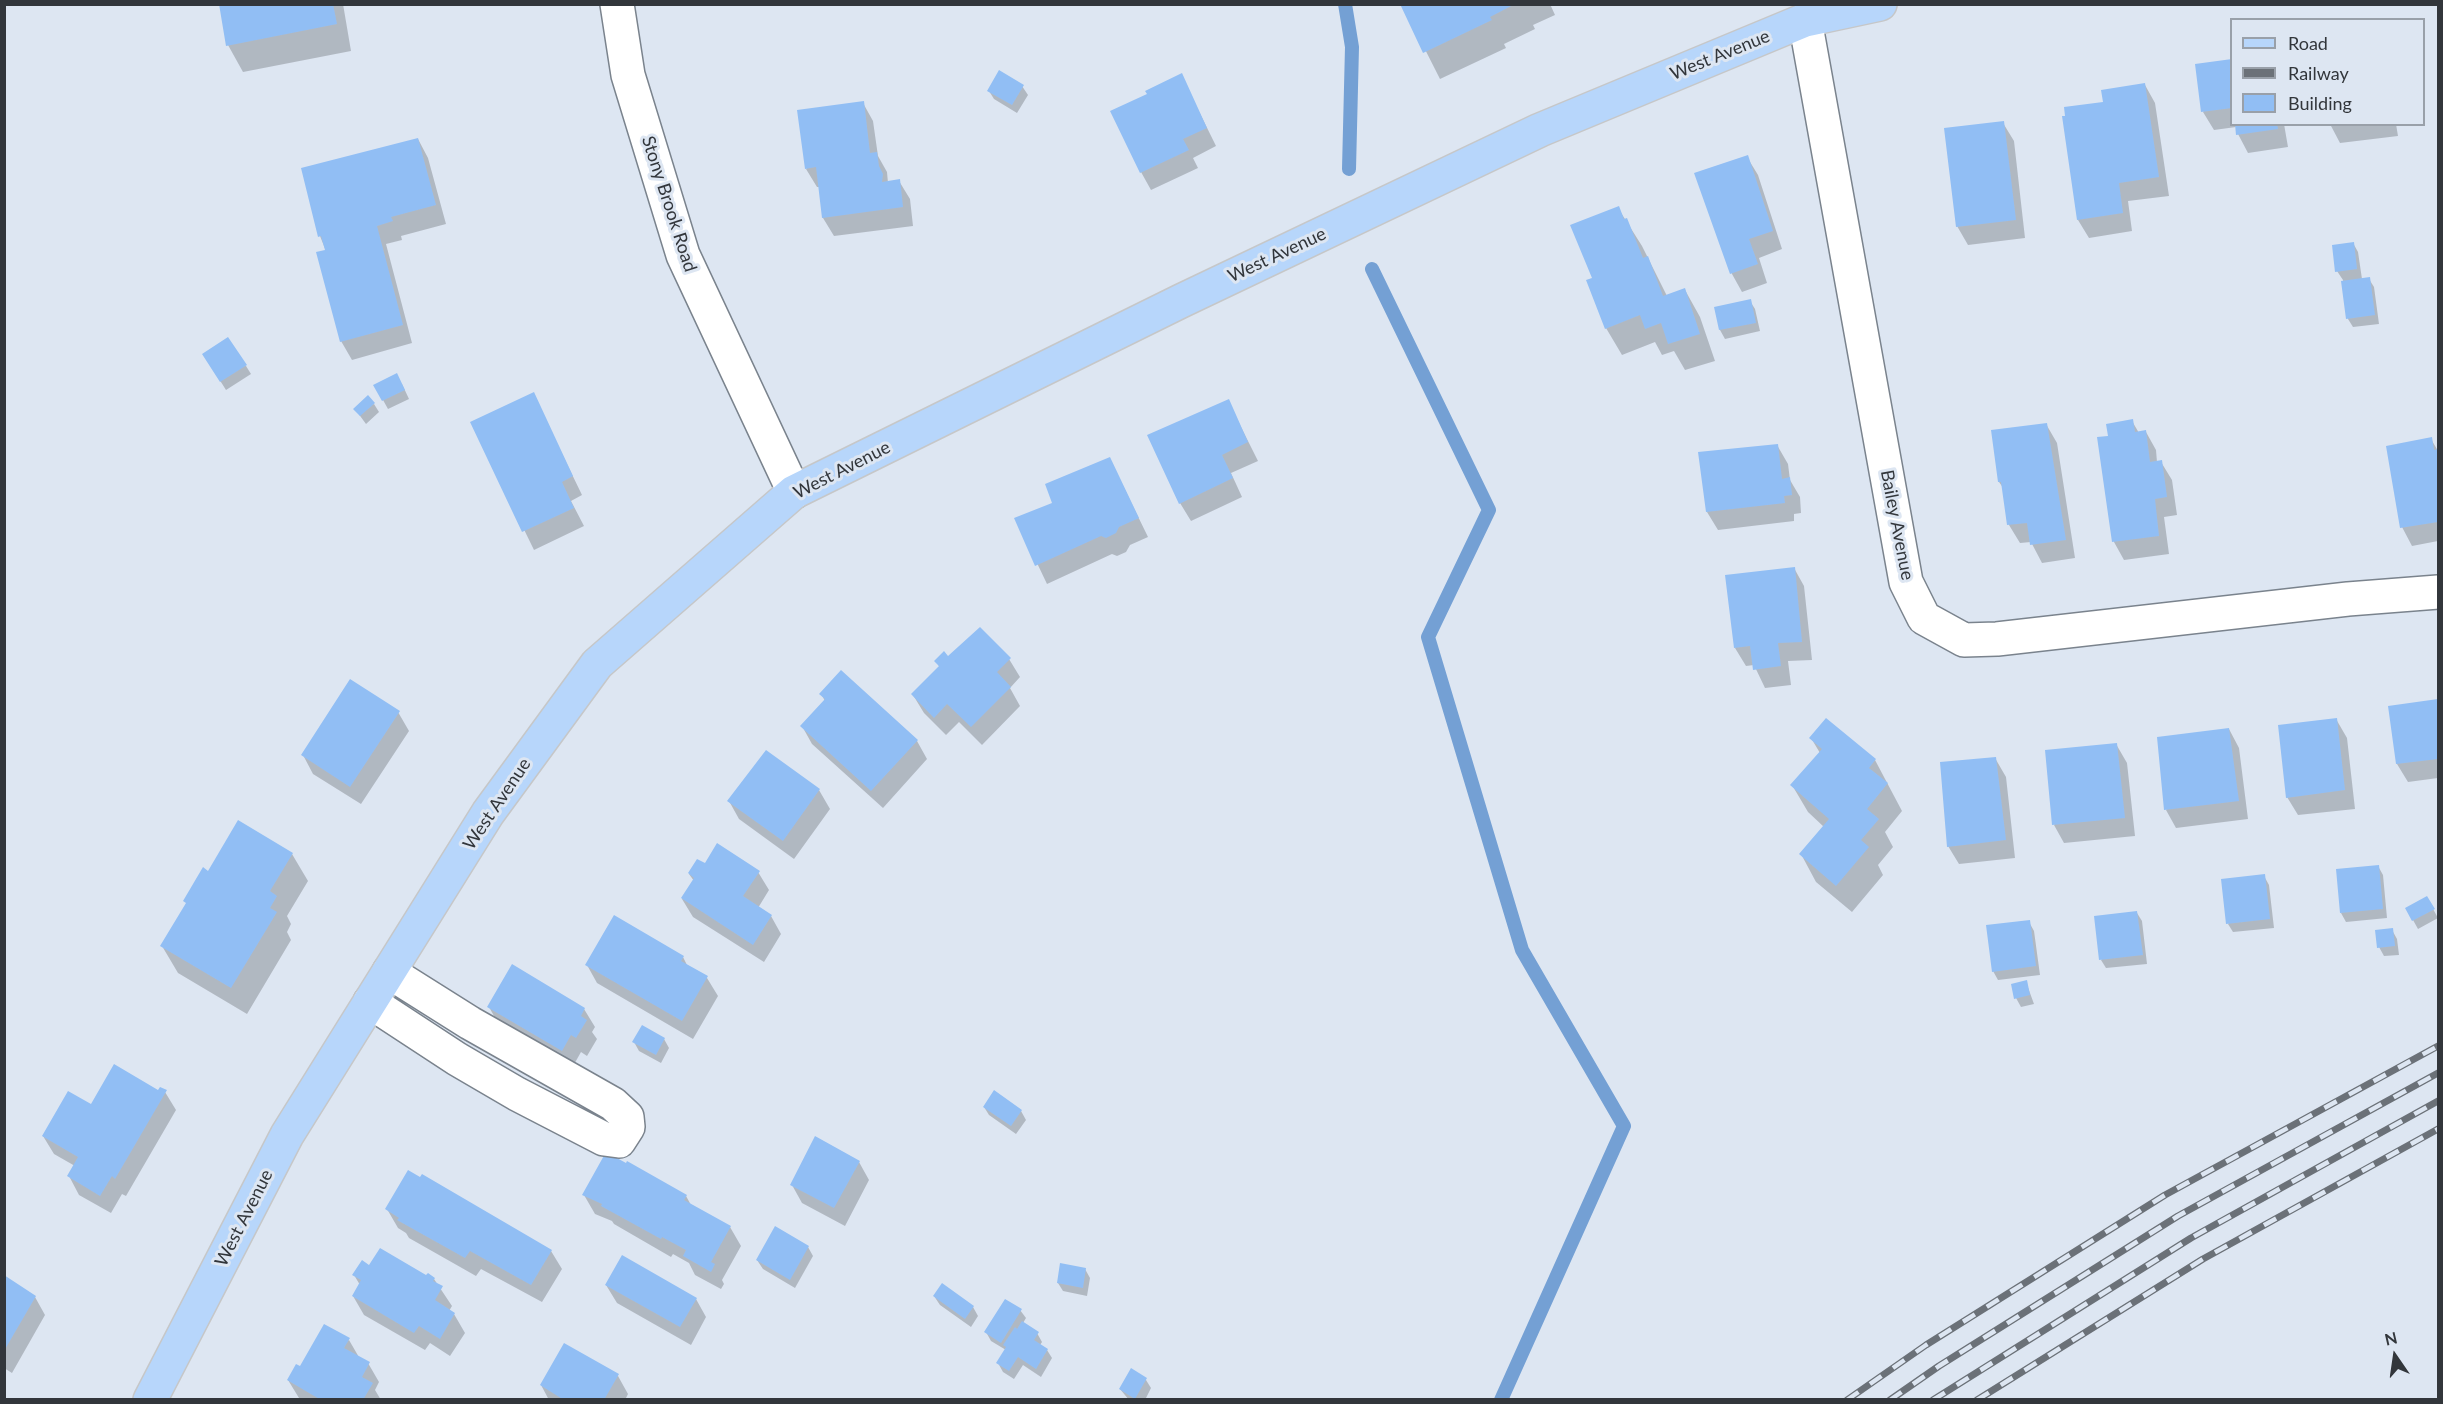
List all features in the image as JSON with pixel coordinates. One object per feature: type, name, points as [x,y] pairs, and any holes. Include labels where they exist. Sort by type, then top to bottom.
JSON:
[{"type":"main road","name":"West Avenue","points":[[150,1400],[287,1135],[488,813],[597,664],[794,492],[1181,301],[1540,130],[1805,20],[1880,4]]},
{"type":"street","name":"Stony Brook Road","points":[[617,4],[628,75],[683,255],[794,492]]},
{"type":"street","name":"Bailey Avenue","points":[[1805,20],[1906,582],[1924,618],[1964,640],[1997,639],[2348,598],[2439,592]]},
{"type":"street","points":[[370,1002],[457,1059],[517,1094],[604,1139],[620,1140],[624,1134],[628,1127],[627,1117],[613,1104],[470,1023],[389,972]]},
{"type":"building","points":[[219,4],[333,4],[337,24],[226,46]]},
{"type":"building","points":[[1400,4],[1515,4],[1490,17],[1492,20],[1423,53]]},
{"type":"building","points":[[2230,59],[2230,108],[2201,112],[2195,64]]},
{"type":"building","points":[[999,70],[1024,85],[1012,105],[987,91]]},
{"type":"building","points":[[1182,73],[1207,128],[1183,139],[1189,150],[1140,173],[1110,111],[1147,94],[1145,91]]},
{"type":"building","points":[[2145,83],[2159,177],[2119,183],[2123,213],[2077,220],[2062,116],[2065,116],[2064,107],[2103,102],[2101,90]]},
{"type":"building","points":[[864,101],[870,153],[877,152],[883,174],[882,182],[900,179],[903,207],[822,218],[816,167],[805,169],[797,110]]},
{"type":"building","points":[[2004,121],[2016,220],[1956,227],[1944,128]]},
{"type":"building","points":[[2235,126],[2277,126],[2278,129],[2236,135]]},
{"type":"building","points":[[418,138],[436,205],[391,217],[393,221],[377,226],[403,325],[340,342],[316,252],[325,250],[321,236],[318,237],[301,168]]},
{"type":"building","points":[[1748,155],[1773,231],[1749,239],[1758,264],[1730,274],[1694,173]]},
{"type":"building","points":[[1619,206],[1624,219],[1627,218],[1643,258],[1648,256],[1663,296],[1685,288],[1700,334],[1668,344],[1661,323],[1645,329],[1640,315],[1605,329],[1586,280],[1592,278],[1570,225]]},
{"type":"building","points":[[2354,242],[2357,269],[2335,272],[2332,245]]},
{"type":"building","points":[[2370,277],[2375,315],[2346,319],[2341,281]]},
{"type":"building","points":[[1751,299],[1756,323],[1719,330],[1714,307]]},
{"type":"building","points":[[228,337],[247,365],[220,382],[202,354]]},
{"type":"building","points":[[397,373],[405,390],[382,401],[373,385]]},
{"type":"building","points":[[534,392],[573,476],[562,482],[574,508],[522,532],[470,422]]},
{"type":"building","points":[[368,395],[375,403],[360,416],[353,409]]},
{"type":"building","points":[[1229,399],[1248,442],[1222,455],[1233,478],[1179,504],[1147,435]]},
{"type":"building","points":[[2133,419],[2135,432],[2146,430],[2150,462],[2162,460],[2167,497],[2155,499],[2159,536],[2112,542],[2097,437],[2108,436],[2106,424]]},
{"type":"building","points":[[2047,423],[2066,540],[2030,545],[2027,523],[2007,525],[1991,430]]},
{"type":"building","points":[[2432,437],[2434,450],[2438,449],[2438,522],[2400,528],[2386,446]]},
{"type":"building","points":[[1778,444],[1782,479],[1790,477],[1792,495],[1784,496],[1785,503],[1706,512],[1698,452]]},
{"type":"building","points":[[1110,457],[1139,518],[1119,527],[1116,533],[1106,538],[1101,536],[1035,566],[1014,518],[1052,503],[1045,484]]},
{"type":"building","points":[[1795,567],[1802,642],[1778,643],[1781,666],[1753,670],[1750,646],[1734,648],[1725,575]]},
{"type":"building","points":[[980,627],[1011,658],[997,672],[1011,687],[971,727],[947,704],[934,718],[911,694],[939,666],[934,661],[944,651],[948,656]]},
{"type":"building","points":[[841,670],[918,740],[871,791],[800,726],[825,699],[819,694]]},
{"type":"building","points":[[350,679],[400,711],[350,787],[301,755]]},
{"type":"building","points":[[2438,699],[2438,759],[2396,764],[2388,706]]},
{"type":"building","points":[[1826,718],[1876,759],[1869,768],[1888,783],[1867,809],[1879,819],[1861,840],[1869,847],[1836,886],[1799,854],[1829,819],[1790,785],[1822,749],[1809,738]]},
{"type":"building","points":[[2337,718],[2345,790],[2286,798],[2278,725]]},
{"type":"building","points":[[2229,728],[2239,801],[2164,810],[2157,737]]},
{"type":"building","points":[[2117,743],[2125,818],[2052,825],[2045,750]]},
{"type":"building","points":[[766,750],[820,789],[783,841],[727,801]]},
{"type":"building","points":[[1996,757],[2006,840],[1947,847],[1940,762]]},
{"type":"building","points":[[238,820],[293,853],[270,891],[277,896],[270,908],[277,912],[231,988],[160,946],[186,903],[183,901],[203,867],[208,871]]},
{"type":"building","points":[[717,843],[760,871],[743,896],[772,915],[753,945],[681,898],[694,878],[688,873],[697,859],[705,863]]},
{"type":"building","points":[[2379,865],[2383,909],[2340,913],[2336,869]]},
{"type":"building","points":[[2265,874],[2270,919],[2226,924],[2221,879]]},
{"type":"building","points":[[2427,896],[2435,909],[2412,921],[2405,908]]},
{"type":"building","points":[[2137,911],[2143,955],[2099,960],[2094,916]]},
{"type":"building","points":[[614,915],[684,956],[681,961],[708,976],[682,1021],[585,965]]},
{"type":"building","points":[[2030,920],[2036,966],[1992,972],[1986,925]]},
{"type":"building","points":[[2393,928],[2395,946],[2377,948],[2375,930]]},
{"type":"building","points":[[512,964],[585,1008],[581,1016],[587,1020],[576,1038],[571,1035],[562,1051],[487,1007]]},
{"type":"building","points":[[2027,980],[2030,995],[2014,999],[2011,984]]},
{"type":"building","points":[[642,1025],[665,1038],[656,1055],[632,1042]]},
{"type":"building","points":[[114,1064],[158,1090],[160,1087],[167,1090],[115,1179],[112,1176],[100,1196],[67,1176],[78,1157],[42,1136],[68,1091],[91,1104]]},
{"type":"building","points":[[994,1090],[1022,1110],[1011,1126],[983,1107]]},
{"type":"building","points":[[815,1136],[860,1161],[834,1208],[790,1185]]},
{"type":"building","points":[[606,1152],[626,1163],[627,1161],[687,1195],[684,1200],[731,1226],[711,1262],[715,1264],[711,1272],[683,1256],[686,1250],[662,1237],[661,1239],[601,1206],[602,1204],[582,1195]]},
{"type":"building","points":[[408,1170],[420,1177],[422,1174],[552,1250],[531,1285],[470,1251],[465,1258],[397,1220],[399,1218],[385,1209]]},
{"type":"building","points":[[775,1226],[809,1246],[790,1280],[756,1260]]},
{"type":"building","points":[[380,1248],[426,1275],[428,1273],[435,1278],[433,1281],[443,1286],[435,1300],[455,1313],[440,1339],[419,1326],[414,1333],[352,1296],[361,1280],[352,1275],[362,1260],[369,1265]]},
{"type":"building","points":[[622,1255],[697,1298],[680,1327],[605,1285]]},
{"type":"building","points":[[1060,1263],[1086,1268],[1083,1288],[1057,1283]]},
{"type":"building","points":[[4,1275],[36,1296],[4,1351]]},
{"type":"building","points":[[942,1283],[974,1306],[965,1319],[933,1296]]},
{"type":"building","points":[[1005,1299],[1022,1309],[1001,1343],[984,1332]]},
{"type":"building","points":[[1022,1321],[1039,1332],[1034,1340],[1048,1349],[1036,1369],[1018,1357],[1009,1371],[996,1363],[1006,1347],[1003,1345]]},
{"type":"building","points":[[324,1324],[350,1338],[344,1348],[370,1362],[362,1377],[373,1383],[363,1400],[321,1400],[287,1380],[296,1364],[300,1366]]},
{"type":"building","points":[[564,1343],[619,1374],[604,1400],[564,1400],[540,1385]]},
{"type":"building","points":[[1131,1368],[1147,1378],[1135,1399],[1119,1389]]},
{"type":"waterway","points":[[1345,4],[1352,47],[1349,169]]},
{"type":"waterway","points":[[1372,269],[1489,510],[1428,637],[1522,950],[1624,1126],[1501,1400]]},
{"type":"railway","points":[[1847,1400],[1926,1345],[2165,1195],[2438,1046]]},
{"type":"railway","points":[[1890,1400],[1939,1366],[2178,1216],[2438,1073]]},
{"type":"railway","points":[[1933,1400],[2191,1238],[2438,1101]]},
{"type":"railway","points":[[1977,1400],[2203,1259],[2438,1129]]}]
